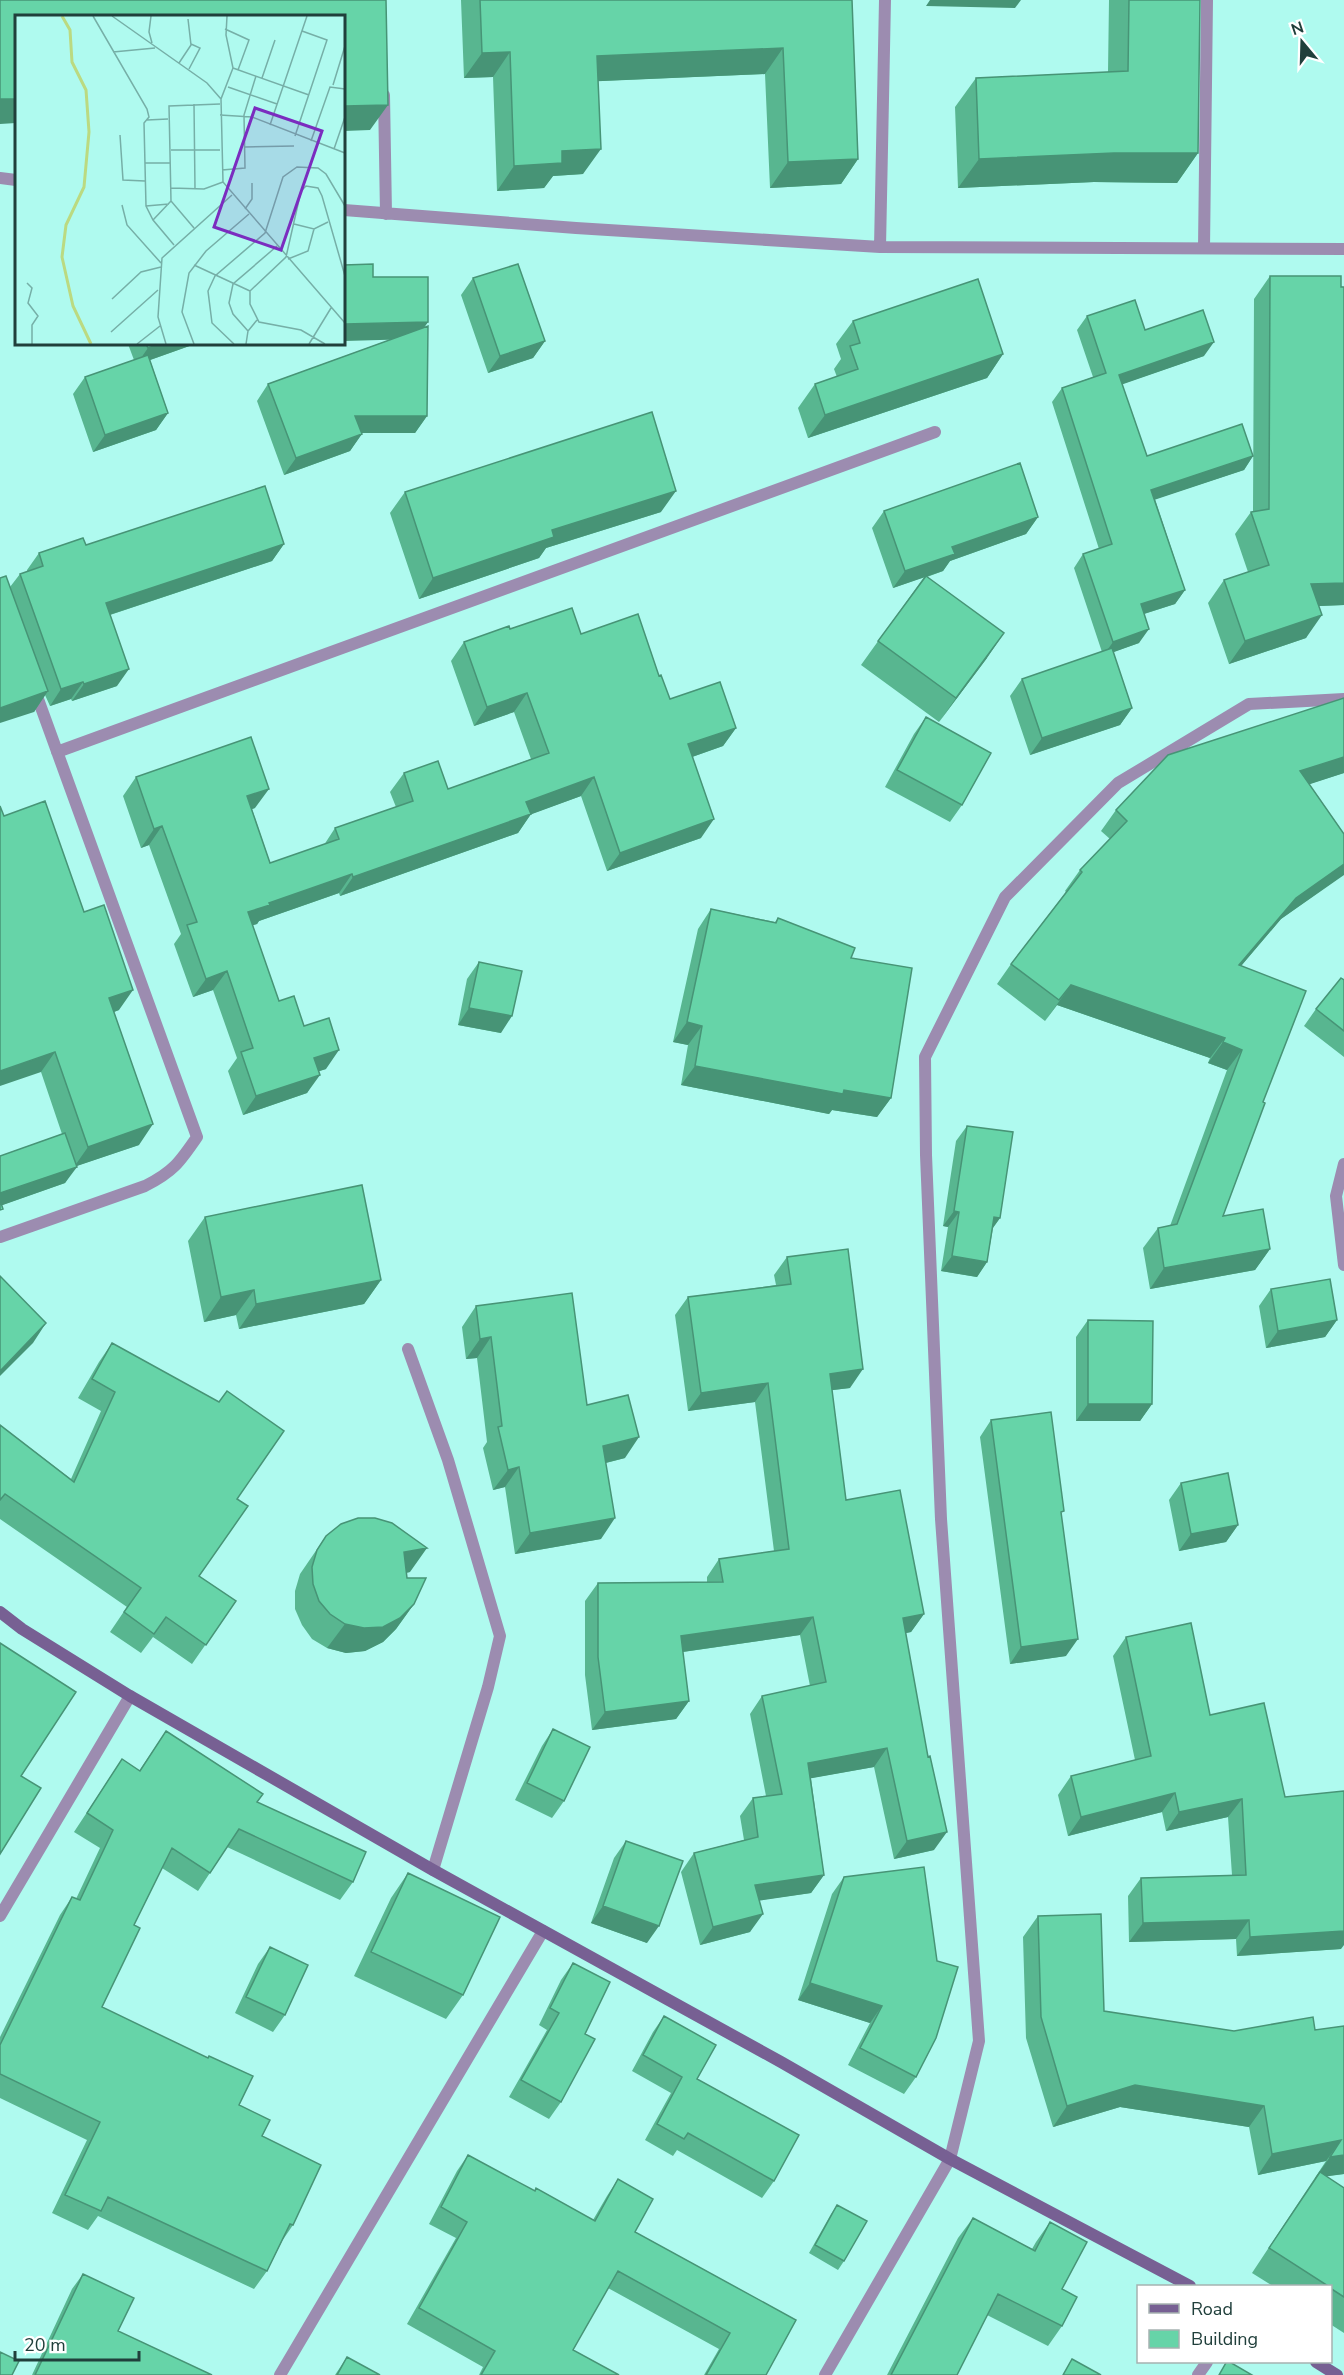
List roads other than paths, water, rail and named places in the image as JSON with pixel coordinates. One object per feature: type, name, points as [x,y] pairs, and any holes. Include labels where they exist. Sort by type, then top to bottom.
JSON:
[{"type":"street","points":[[880,247],[885,0]]},
{"type":"street","points":[[1204,249],[1207,0]]},
{"type":"street","points":[[384,83],[386,214]]},
{"type":"street","points":[[0,178],[15,180]]},
{"type":"street","points":[[345,210],[576,228],[880,247],[1344,249]]},
{"type":"street","points":[[57,752],[935,432]]},
{"type":"street","points":[[0,1237],[152,1182],[177,1166],[197,1137],[31,678]]},
{"type":"street","points":[[825,2375],[950,2159],[980,2041],[941,1519],[926,1155],[925,1057],[1005,897],[1118,783],[1249,704],[1344,699]]},
{"type":"street","points":[[1344,1164],[1336,1196],[1344,1265]]},
{"type":"street","points":[[408,1349],[448,1460],[500,1636],[488,1687],[433,1870]]},
{"type":"street","points":[[0,1612],[22,1629],[130,1696],[433,1870],[781,2062],[950,2159],[1188,2285]]},
{"type":"street","points":[[0,1916],[130,1696]]},
{"type":"street","points":[[280,2375],[543,1931]]},
{"type":"street","points":[[1319,2363],[1337,2375]]}]
